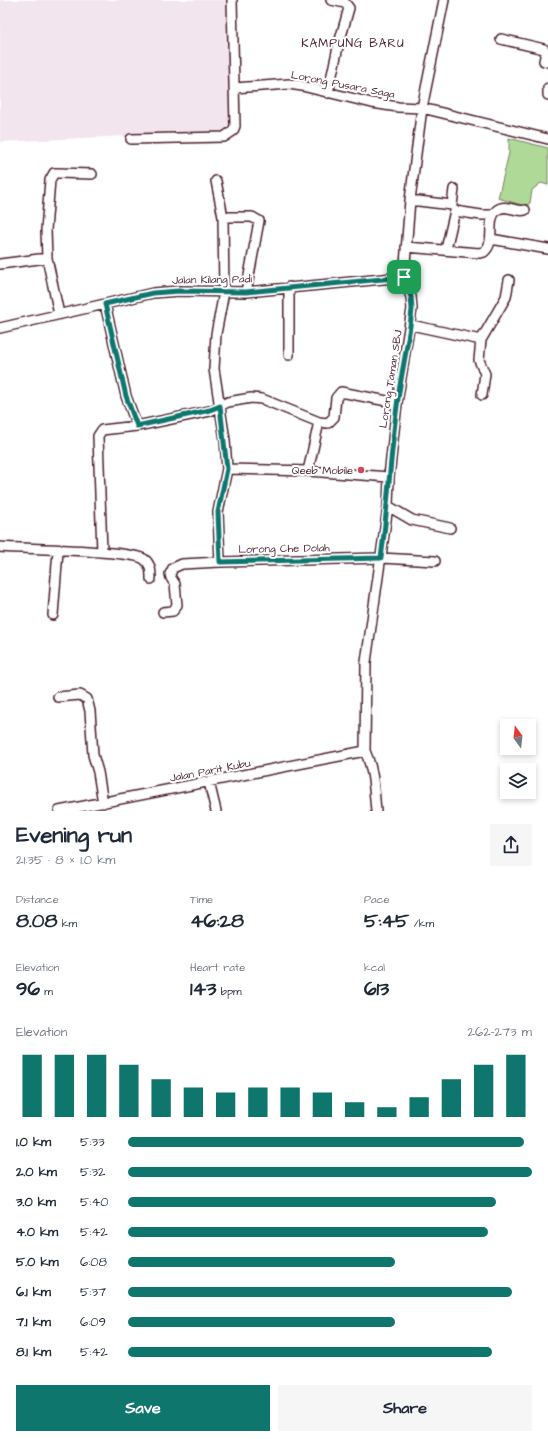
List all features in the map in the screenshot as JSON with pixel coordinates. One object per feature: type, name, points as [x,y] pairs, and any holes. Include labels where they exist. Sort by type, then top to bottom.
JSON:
[{"type":"street","points":[[132,139],[230,135],[235,126],[232,0]]},
{"type":"street","points":[[328,93],[338,47],[349,8],[345,3],[331,0]]},
{"type":"street","points":[[404,277],[410,200],[422,108],[444,0]]},
{"type":"street","points":[[501,39],[544,49],[546,52],[544,61],[548,62]]},
{"type":"street","name":"Lorong Pusara Saga","points":[[234,88],[289,84],[391,106],[422,108],[548,139]]},
{"type":"street","points":[[548,88],[548,95]]},
{"type":"street","points":[[59,314],[47,258],[46,211],[51,176],[58,173],[92,174]]},
{"type":"street","points":[[216,181],[223,217],[224,292],[214,351],[214,369],[227,469],[218,512],[220,562]]},
{"type":"street","points":[[410,200],[452,205],[454,189]]},
{"type":"street","points":[[406,247],[446,249],[479,253],[484,252],[489,248],[493,215],[497,210],[504,207],[522,212],[525,210]]},
{"type":"street","points":[[446,249],[455,211],[481,215],[493,215]]},
{"type":"street","points":[[223,217],[252,217],[259,222],[246,292]]},
{"type":"street","points":[[491,238],[548,249]]},
{"type":"street","points":[[0,264],[47,258]]},
{"type":"street","name":"Jalan Kilang Padi","points":[[0,328],[153,293],[179,291],[246,292],[404,277]]},
{"type":"street","name":"Lorong Taman SBJ","points":[[365,751],[366,662],[388,506],[389,477],[397,403],[411,325],[411,297],[404,277]]},
{"type":"street","points":[[482,395],[485,374],[478,360],[481,340],[506,297],[509,280]]},
{"type":"street","points":[[289,287],[289,355]]},
{"type":"street","points":[[105,304],[126,396],[137,426]]},
{"type":"street","points":[[411,325],[481,340]]},
{"type":"street","points":[[102,552],[99,431],[137,426],[210,410],[237,399],[262,400],[319,422],[328,423],[333,421],[336,398],[341,392],[397,403]]},
{"type":"street","points":[[308,471],[319,422]]},
{"type":"street","points":[[227,469],[308,471],[389,477]]},
{"type":"street","points":[[388,506],[412,520],[450,528]]},
{"type":"street","points":[[0,547],[102,552],[143,559],[148,563],[151,579]]},
{"type":"street","points":[[53,616],[58,551]]},
{"type":"street","name":"Lorong Che Dolah","points":[[163,612],[173,611],[178,603],[175,583],[170,576],[173,568],[182,564],[381,558],[435,561]]},
{"type":"street","points":[[58,697],[80,695],[87,699],[90,711],[93,755],[98,772],[102,803]]},
{"type":"street","points":[[365,751],[370,761],[373,777],[376,811]]},
{"type":"street","name":"Jalan Parit Kubu","points":[[59,811],[365,751]]},
{"type":"street","points":[[209,782],[216,811]]},
{"type":"shaded area","points":[[0,0],[227,0],[233,131],[0,142]]},
{"type":"green space","points":[[509,138],[548,148],[548,185],[541,183],[532,190],[530,203],[525,206],[498,198],[509,153]]},
{"type":"place","name":"Qeeb Mobile","points":[[361,470]]},
{"type":"district","name":"KAMPUNG BARU","points":[[353,43]]},
{"type":"route","points":[[404,277],[411,297],[411,325],[397,403],[389,477],[388,506],[381,558],[220,562],[218,512],[227,469],[225,440],[220,406],[210,410],[137,426],[126,396],[105,304],[153,293],[179,291],[246,292],[404,277]]}]
